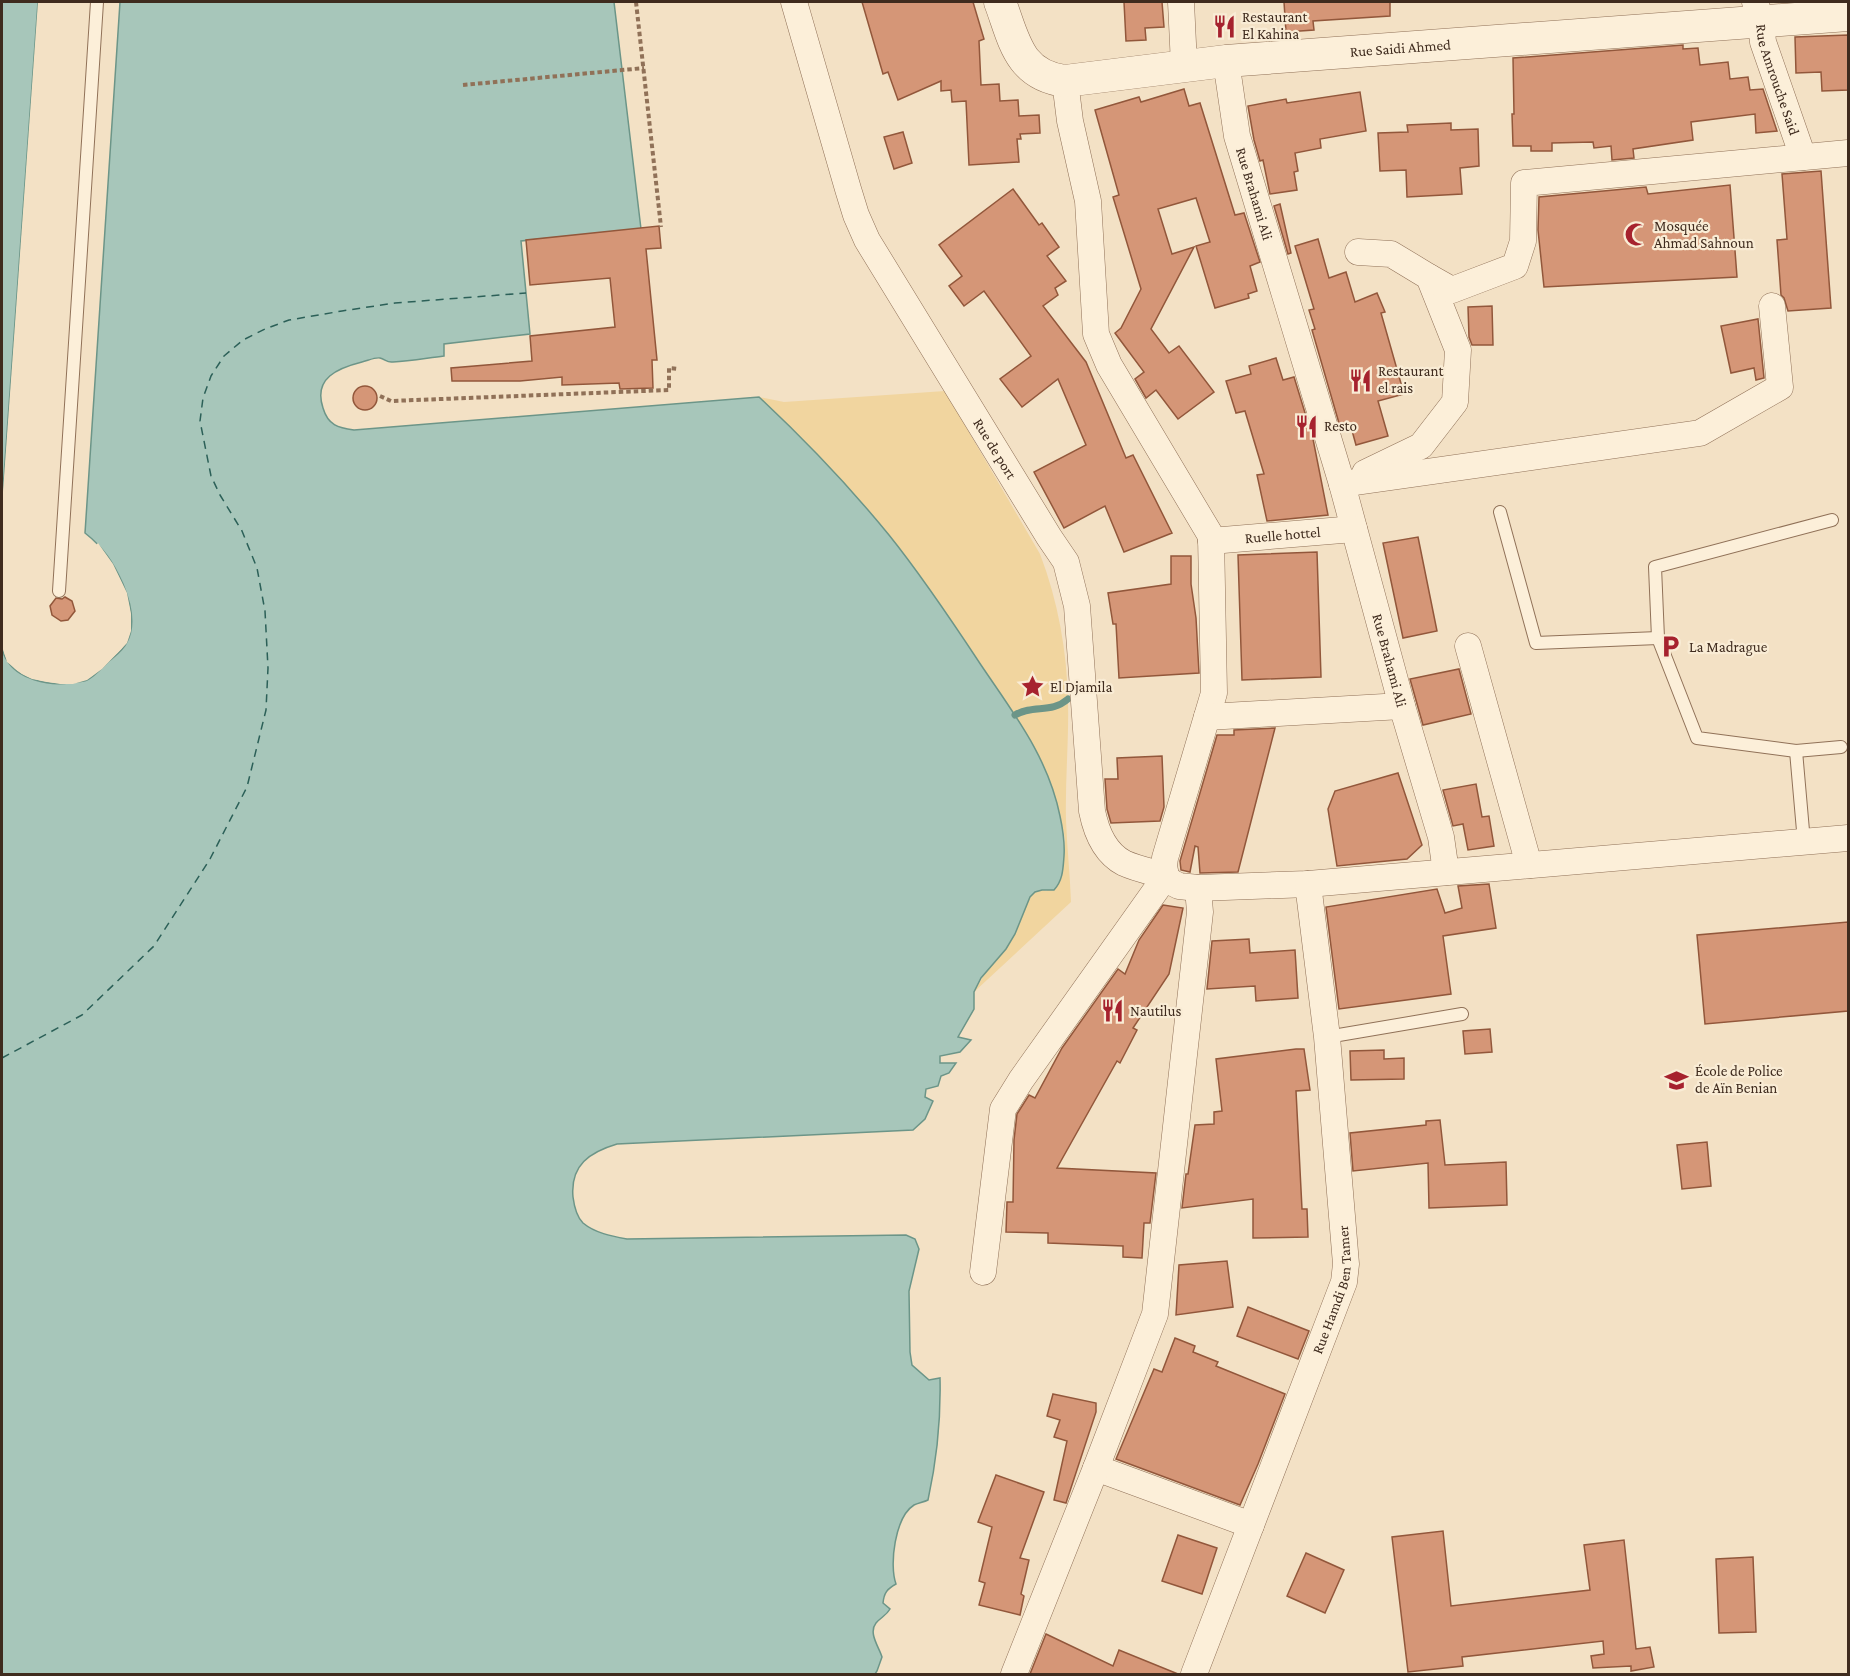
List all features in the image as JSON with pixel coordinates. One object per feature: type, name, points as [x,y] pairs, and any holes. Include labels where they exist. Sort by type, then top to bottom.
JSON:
[{"type":"street","name":"Rue de port","points":[[794,2],[848,189],[867,240],[1066,562],[1077,606],[1092,811],[1095,827],[1102,841],[1124,863],[1166,876],[1179,886],[1198,888],[1308,884],[1446,872]]},
{"type":"street","name":"Rue Saidi Ahmed","points":[[1000,2],[1018,53],[1025,62],[1043,76],[1065,81],[1184,65],[1758,11],[1848,15]]},
{"type":"street","points":[[1181,2],[1184,65]]},
{"type":"street","name":"Rue Amrouche Said","points":[[1758,11],[1763,42],[1803,157]]},
{"type":"street","name":"Rue Brahami Ali","points":[[1226,61],[1237,136],[1342,484],[1402,706],[1441,837],[1446,872]]},
{"type":"street","points":[[983,1272],[1003,1109],[1021,1080],[1166,876],[1164,866],[1166,858],[1214,693],[1211,536],[1109,365],[1096,334],[1088,201],[1070,121],[1065,81]]},
{"type":"street","points":[[1358,252],[1390,254],[1452,290],[1515,266],[1523,241],[1524,183],[1848,153]]},
{"type":"street","points":[[1342,484],[1421,446],[1455,402],[1458,350],[1430,277]]},
{"type":"street","points":[[1342,484],[1700,433],[1780,387],[1772,306]]},
{"type":"street","name":"Ruelle hottel","points":[[1211,541],[1354,529]]},
{"type":"street","points":[[1468,646],[1529,865]]},
{"type":"street","points":[[1207,717],[1402,706]]},
{"type":"street","points":[[1446,872],[1848,838]]},
{"type":"street","name":"Rue Hamdi Ben Tamer","points":[[1194,1674],[1344,1282],[1346,1264],[1327,1037],[1308,884]]},
{"type":"street","points":[[1014,1674],[1155,1314],[1200,912],[1198,888]]},
{"type":"street","points":[[1096,1468],[1251,1525]]},
{"type":"lane","points":[[59,591],[97,2]]},
{"type":"lane","points":[[1500,512],[1536,643],[1658,638]]},
{"type":"lane","points":[[1832,520],[1655,567],[1658,638],[1696,738],[1796,751],[1841,747]]},
{"type":"lane","points":[[1796,751],[1804,842]]},
{"type":"lane","points":[[1327,1037],[1462,1014]]},
{"type":"path","points":[[636,2],[661,226]]},
{"type":"path","points":[[463,85],[644,68]]},
{"type":"path","points":[[380,396],[391,400],[669,390],[669,368],[678,369]]},
{"type":"sand","name":"El Djamila","points":[[945,391],[1040,554],[1057,608],[1067,682],[1066,820],[1071,902],[974,992],[987,970],[1006,949],[1015,934],[1030,897],[1035,892],[1047,891],[1065,840],[1055,796],[1031,741],[945,611],[901,550],[829,467],[759,397],[784,402]]},
{"type":"shaded area","points":[[2,2],[38,2],[2,503]]},
{"type":"shaded area","points":[[120,2],[614,2],[641,229],[521,241],[530,334],[444,344],[444,356],[391,362],[376,358],[336,371],[325,382],[322,389],[321,398],[325,414],[334,425],[354,430],[759,397],[842,481],[901,551],[1017,719],[1047,774],[1055,795],[1063,836],[1064,856],[1061,878],[1054,890],[1035,892],[1030,897],[1015,934],[1006,949],[981,978],[974,992],[974,1009],[958,1037],[971,1040],[960,1052],[940,1056],[940,1063],[956,1063],[949,1073],[941,1076],[938,1086],[926,1089],[925,1097],[933,1101],[925,1119],[913,1130],[617,1144],[590,1156],[578,1168],[573,1186],[575,1207],[583,1223],[598,1232],[627,1239],[906,1235],[915,1239],[919,1249],[909,1291],[910,1352],[912,1365],[929,1380],[940,1378],[938,1439],[928,1500],[914,1505],[907,1511],[898,1530],[893,1565],[896,1584],[887,1592],[883,1603],[890,1609],[876,1623],[873,1631],[882,1657],[875,1674],[2,1674],[2,648],[5,657],[18,672],[34,680],[61,684],[80,682],[92,677],[121,651],[130,635],[132,621],[126,591],[112,562],[85,533]]},
{"type":"pier","points":[[38,2],[41,2],[2,506]]},
{"type":"pier","points":[[98,543],[113,564],[127,593],[131,631],[127,643],[102,669],[87,680],[73,684],[60,684],[32,679],[22,674],[7,662],[2,645],[10,660],[33,676],[73,681],[85,678],[100,667],[124,642],[128,631],[128,614],[124,594],[111,565],[96,545]]},
{"type":"building","points":[[862,2],[973,2],[984,39],[979,41],[981,85],[999,84],[1000,101],[1018,100],[1019,116],[1039,115],[1040,133],[1020,134],[1021,139],[1017,139],[1019,162],[969,165],[966,101],[952,102],[951,90],[941,91],[941,81],[898,100],[888,72],[883,74]]},
{"type":"building","points":[[1124,2],[1162,2],[1164,27],[1145,28],[1146,40],[1126,41]]},
{"type":"building","points":[[1284,2],[1390,2],[1390,16],[1313,21],[1314,30],[1286,32]]},
{"type":"building","points":[[1848,35],[1848,90],[1822,91],[1821,72],[1796,73],[1795,37]]},
{"type":"building","points":[[1683,45],[1683,49],[1698,48],[1700,65],[1728,62],[1730,79],[1748,77],[1750,90],[1763,89],[1777,131],[1756,133],[1755,114],[1691,122],[1693,140],[1633,149],[1634,158],[1612,160],[1611,146],[1594,148],[1593,142],[1552,143],[1552,151],[1531,151],[1531,146],[1513,146],[1513,58]]},
{"type":"building","points":[[1184,89],[1189,106],[1200,103],[1235,215],[1244,213],[1260,262],[1250,266],[1257,291],[1248,294],[1249,298],[1215,308],[1196,246],[1210,242],[1196,198],[1158,209],[1172,254],[1194,247],[1151,329],[1169,353],[1179,346],[1214,392],[1178,419],[1156,390],[1146,398],[1135,379],[1144,372],[1115,333],[1121,328],[1141,289],[1113,197],[1119,195],[1095,110],[1139,97],[1141,102]]},
{"type":"building","points":[[1360,92],[1366,131],[1320,139],[1321,148],[1295,153],[1298,171],[1294,172],[1297,190],[1270,194],[1263,160],[1260,161],[1254,140],[1248,106],[1286,99],[1287,103]]},
{"type":"building","points":[[1451,123],[1451,130],[1478,129],[1479,166],[1460,168],[1462,194],[1407,197],[1406,170],[1380,171],[1378,133],[1408,132],[1407,125]]},
{"type":"building","points":[[903,132],[912,163],[894,169],[884,137]]},
{"type":"building","points":[[1821,171],[1831,308],[1788,311],[1781,295],[1777,240],[1787,239],[1782,174]]},
{"type":"building","name":"Mosquée Ahmad Sahnoun","points":[[1730,185],[1737,277],[1544,287],[1538,230],[1539,197],[1646,187],[1648,194]]},
{"type":"building","points":[[1013,189],[1039,225],[1042,223],[1059,247],[1047,256],[1066,281],[1055,288],[1058,295],[1043,306],[1086,362],[1126,458],[1133,455],[1172,533],[1124,552],[1105,506],[1064,528],[1034,472],[1086,445],[1058,379],[1022,407],[1000,379],[1031,356],[984,291],[964,306],[949,286],[962,276],[939,245]]},
{"type":"building","points":[[1280,204],[1291,253],[1288,254],[1274,206]]},
{"type":"building","points":[[659,226],[661,248],[646,249],[657,360],[652,360],[653,388],[620,389],[619,383],[562,385],[562,377],[520,381],[452,381],[451,368],[532,361],[530,336],[615,327],[610,278],[530,285],[526,240]]},
{"type":"building","points":[[1318,239],[1329,278],[1346,272],[1355,302],[1377,293],[1385,312],[1381,313],[1404,394],[1378,401],[1388,436],[1356,445],[1351,427],[1341,430],[1312,330],[1315,329],[1309,310],[1314,309],[1295,246]]},
{"type":"building","points":[[1492,306],[1493,345],[1472,345],[1469,337],[1468,307]]},
{"type":"building","points":[[1758,319],[1764,378],[1756,380],[1754,368],[1731,373],[1721,326]]},
{"type":"building","points":[[1276,358],[1283,380],[1294,377],[1313,439],[1328,515],[1267,521],[1257,475],[1264,474],[1245,411],[1236,413],[1226,381],[1251,374],[1249,366]]},
{"type":"building","points":[[365,386],[374,389],[377,398],[374,407],[365,410],[356,407],[353,398],[356,389]]},
{"type":"building","points":[[1418,537],[1437,631],[1403,638],[1383,543]]},
{"type":"building","points":[[1317,552],[1321,677],[1242,680],[1238,555]]},
{"type":"building","points":[[1171,556],[1191,556],[1191,584],[1196,618],[1199,673],[1119,678],[1116,624],[1113,624],[1108,593],[1171,584]]},
{"type":"building","points":[[65,597],[72,601],[75,611],[68,620],[61,621],[52,615],[50,606],[56,598]]},
{"type":"building","points":[[1459,669],[1471,714],[1423,725],[1410,679]]},
{"type":"building","points":[[1275,728],[1238,872],[1200,873],[1198,847],[1195,846],[1190,872],[1181,870],[1180,861],[1217,735],[1234,735],[1234,730]]},
{"type":"building","points":[[1162,756],[1164,807],[1160,821],[1111,823],[1107,809],[1105,779],[1118,779],[1117,758]]},
{"type":"building","points":[[1398,773],[1422,845],[1407,859],[1337,866],[1328,809],[1335,791]]},
{"type":"building","points":[[1476,784],[1482,817],[1489,816],[1494,846],[1468,850],[1463,824],[1453,826],[1443,790]]},
{"type":"building","points":[[1489,884],[1496,928],[1443,936],[1451,994],[1339,1009],[1326,907],[1437,889],[1445,913],[1462,908],[1458,886]]},
{"type":"building","points":[[1163,905],[1183,908],[1169,974],[1133,1028],[1137,1030],[1120,1063],[1117,1061],[1057,1168],[1156,1173],[1150,1223],[1144,1223],[1142,1258],[1123,1257],[1123,1246],[1048,1243],[1048,1233],[1006,1232],[1007,1202],[1013,1202],[1014,1140],[1017,1114],[1029,1095],[1035,1098],[1062,1048],[1118,969],[1125,974],[1139,940]]},
{"type":"building","points":[[1848,922],[1848,1011],[1705,1024],[1697,935]]},
{"type":"building","points":[[1249,939],[1250,953],[1295,950],[1298,998],[1256,1001],[1255,986],[1207,989],[1212,941]]},
{"type":"building","points":[[1490,1029],[1492,1052],[1465,1054],[1463,1031]]},
{"type":"building","points":[[1304,1049],[1310,1090],[1296,1091],[1302,1209],[1307,1209],[1308,1237],[1253,1238],[1253,1199],[1182,1208],[1195,1125],[1214,1124],[1214,1112],[1222,1111],[1216,1059]]},
{"type":"building","points":[[1384,1050],[1384,1059],[1404,1058],[1404,1079],[1351,1080],[1350,1051]]},
{"type":"building","points":[[1440,1120],[1445,1165],[1506,1162],[1507,1205],[1429,1208],[1428,1163],[1353,1171],[1350,1133],[1426,1125],[1426,1121]]},
{"type":"building","points":[[1707,1142],[1711,1186],[1682,1189],[1677,1145]]},
{"type":"building","points":[[1227,1261],[1233,1307],[1176,1315],[1179,1265]]},
{"type":"building","points":[[1248,1307],[1309,1331],[1298,1359],[1237,1336]]},
{"type":"building","points":[[1175,1338],[1195,1346],[1193,1352],[1218,1362],[1216,1366],[1285,1394],[1240,1505],[1116,1459],[1154,1369],[1162,1372]]},
{"type":"building","points":[[1053,1394],[1096,1403],[1096,1412],[1066,1503],[1054,1500],[1067,1441],[1054,1437],[1060,1420],[1047,1416]]},
{"type":"building","points":[[996,1475],[1044,1492],[1020,1558],[1029,1560],[1021,1594],[1024,1596],[1020,1615],[979,1605],[985,1583],[979,1581],[992,1527],[978,1522]]},
{"type":"building","points":[[1443,1531],[1451,1606],[1590,1590],[1584,1545],[1624,1540],[1636,1649],[1650,1647],[1654,1667],[1631,1671],[1631,1666],[1593,1668],[1591,1656],[1604,1654],[1603,1641],[1462,1657],[1463,1666],[1408,1672],[1392,1537]]},
{"type":"building","points":[[1178,1535],[1217,1548],[1202,1594],[1162,1581]]},
{"type":"building","points":[[1306,1553],[1344,1570],[1325,1613],[1287,1596]]},
{"type":"building","points":[[1753,1557],[1756,1632],[1719,1633],[1716,1559]]},
{"type":"building","points":[[1046,1634],[1113,1666],[1119,1650],[1178,1674],[1030,1674]]},
{"type":"waterway","points":[[1015,715],[1029,710],[1049,708],[1062,704],[1068,699]]},
{"type":"ferry route","points":[[2,1058],[82,1015],[154,946],[210,859],[247,787],[266,710],[268,668],[265,611],[257,568],[242,531],[211,476],[200,421],[203,398],[211,376],[224,356],[243,340],[289,320],[395,303],[526,293]]},
{"type":"place","name":"Restaurant El Kahina","points":[[1224,26]]},
{"type":"place","name":"Mosquée Ahmad Sahnoun","points":[[1636,235]]},
{"type":"place","name":"Restaurant el rais","points":[[1360,380]]},
{"type":"place","name":"Resto","points":[[1306,426]]},
{"type":"place","name":"La Madrague","points":[[1671,647]]},
{"type":"place","name":"El Djamila","points":[[1032,687]]},
{"type":"place","name":"Nautilus","points":[[1112,1011]]},
{"type":"place","name":"École de Police de Aïn Benian","points":[[1677,1080]]}]
